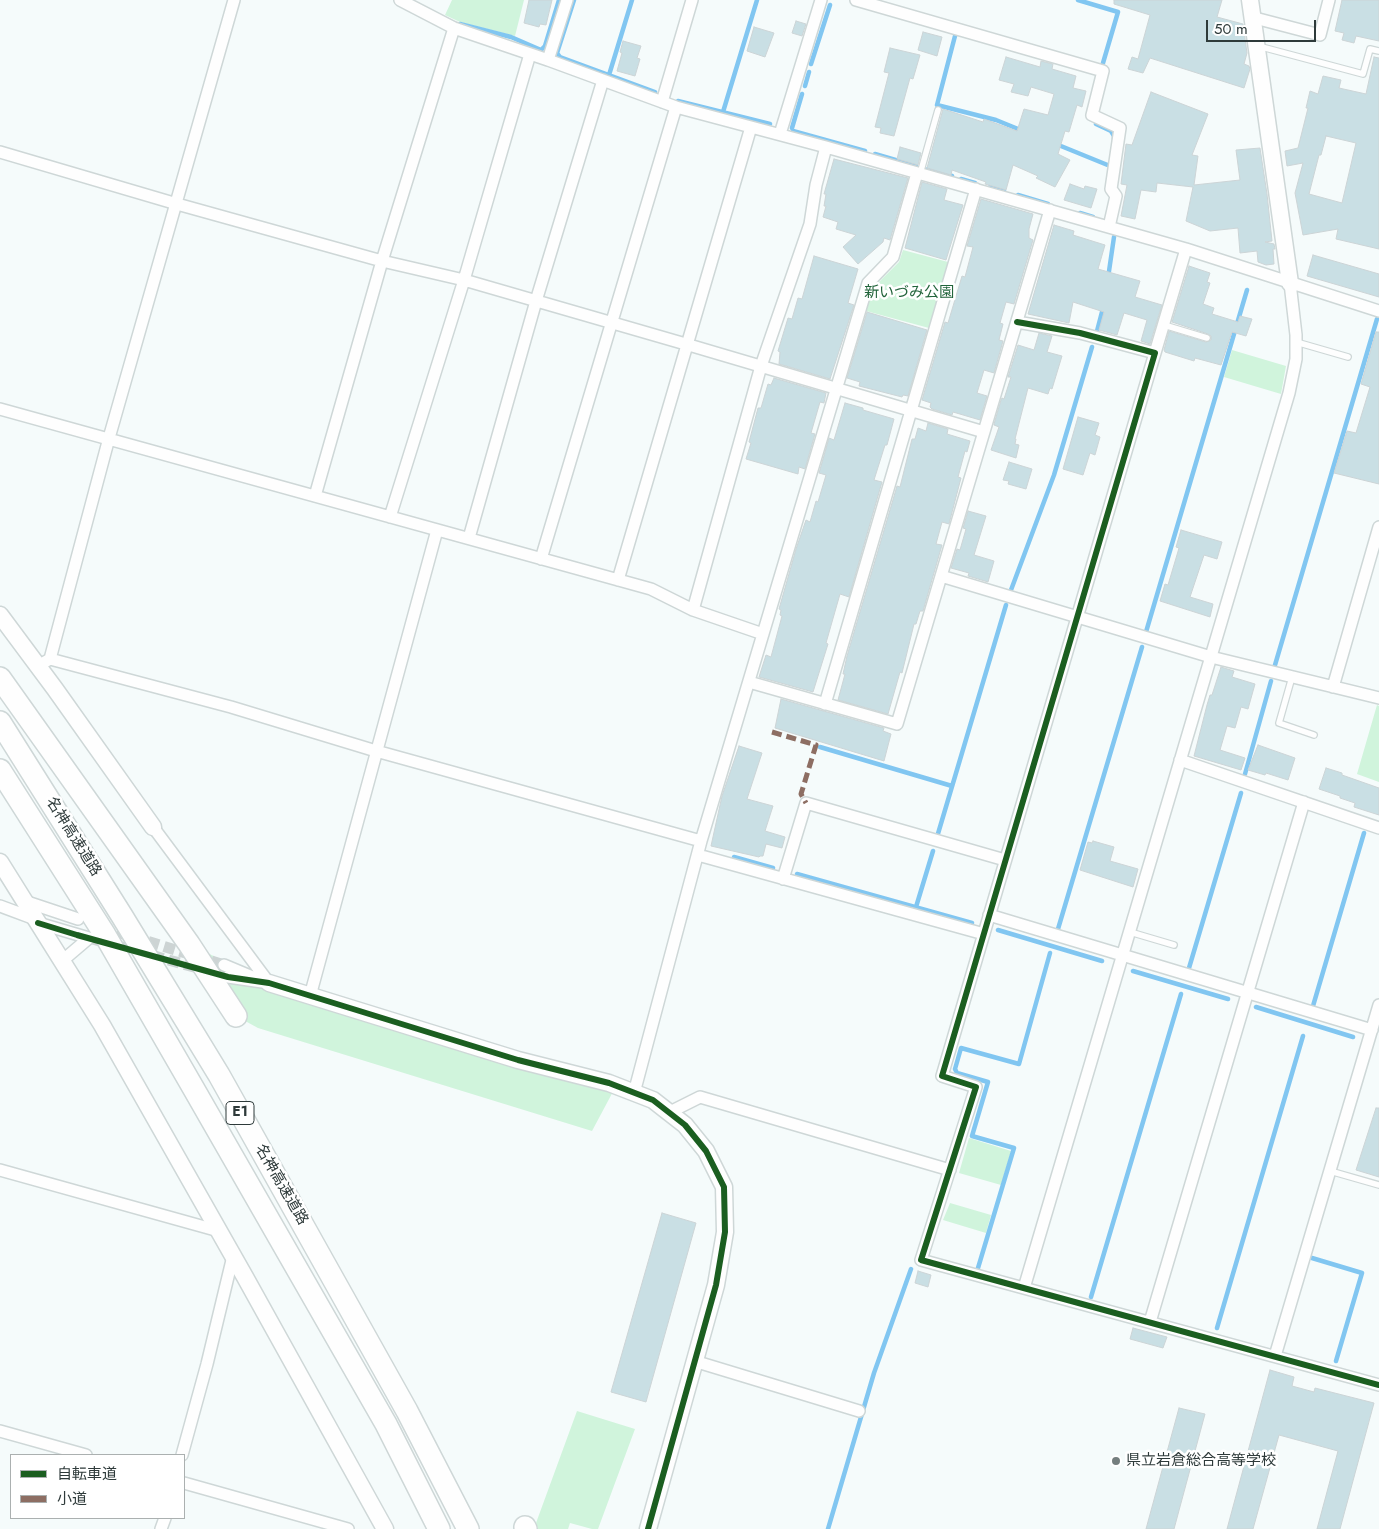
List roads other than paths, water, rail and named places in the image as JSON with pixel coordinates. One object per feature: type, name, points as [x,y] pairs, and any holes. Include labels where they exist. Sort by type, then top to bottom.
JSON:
[{"type":"highway","points":[[0,678],[189,944],[236,1016]]},
{"type":"highway","name":"名神高速道路","points":[[0,722],[219,1075],[407,1411],[464,1522]]},
{"type":"highway","name":"名神高速道路","points":[[0,770],[130,978],[386,1424],[439,1529]]},
{"type":"street","points":[[44,663],[234,0]]},
{"type":"street","points":[[400,0],[454,28],[676,107],[780,134],[1186,249],[1290,284],[1379,311]]},
{"type":"street","points":[[548,60],[567,0]]},
{"type":"street","points":[[662,102],[692,0]]},
{"type":"street","points":[[780,134],[821,0]]},
{"type":"street","points":[[856,0],[1103,71],[1092,115],[1120,128],[1111,189],[1116,196],[1109,227]]},
{"type":"street","points":[[1250,4],[1320,35],[1329,0]]},
{"type":"street","points":[[1024,1288],[1290,393],[1296,359],[1290,284],[1250,4]]},
{"type":"street","points":[[315,496],[382,261],[454,28]]},
{"type":"street","points":[[390,517],[464,280],[530,54]]},
{"type":"street","points":[[469,538],[536,301],[603,80]]},
{"type":"street","points":[[541,559],[676,107]]},
{"type":"street","points":[[618,580],[689,344],[751,127]]},
{"type":"street","points":[[693,610],[761,366],[810,224],[816,186],[826,147]]},
{"type":"street","points":[[0,152],[177,204],[382,261],[464,280],[689,344],[984,432]]},
{"type":"street","points":[[634,1093],[702,841],[868,283],[893,257],[919,173]]},
{"type":"street","points":[[825,704],[976,190]]},
{"type":"street","points":[[749,682],[897,724],[1050,210]]},
{"type":"street","points":[[1186,249],[942,1076],[976,1086],[921,1260],[1379,1385]]},
{"type":"street","points":[[1016,322],[1080,332],[1155,353]]},
{"type":"street","points":[[0,409],[651,589],[693,610],[763,634]]},
{"type":"street","points":[[1333,687],[1379,527]]},
{"type":"street","points":[[310,996],[437,530]]},
{"type":"street","points":[[941,576],[1211,657],[1379,698]]},
{"type":"street","points":[[0,614],[44,663],[153,827],[265,982]]},
{"type":"street","points":[[44,663],[231,707],[376,751],[702,841]]},
{"type":"street","points":[[1180,760],[1379,828]]},
{"type":"street","points":[[1150,1322],[1304,802]]},
{"type":"street","points":[[783,879],[806,803],[1005,860]]},
{"type":"street","points":[[698,855],[984,934]]},
{"type":"street","points":[[0,862],[102,1025],[220,1231],[385,1529]]},
{"type":"street","points":[[24,901],[78,919]]},
{"type":"street","points":[[0,906],[36,921],[89,938],[62,961]]},
{"type":"street","points":[[989,915],[1372,1030]]},
{"type":"street","points":[[224,965],[265,982],[518,1060],[609,1083],[653,1100],[685,1125],[706,1151],[724,1187],[724,1232],[716,1285],[648,1529]]},
{"type":"street","points":[[228,977],[265,982]]},
{"type":"street","points":[[1275,1356],[1379,1005]]},
{"type":"street","points":[[668,1112],[700,1097],[950,1170]]},
{"type":"street","points":[[0,1170],[220,1231]]},
{"type":"street","points":[[182,1454],[234,1256]]},
{"type":"street","points":[[694,1361],[859,1411]]},
{"type":"street","points":[[0,1431],[82,1454]]},
{"type":"street","points":[[185,1483],[348,1529]]},
{"type":"lane","points":[[1256,46],[1363,74],[1370,49],[1379,51]]},
{"type":"lane","points":[[919,173],[938,110]]},
{"type":"lane","points":[[1164,325],[1207,338]]},
{"type":"lane","points":[[1296,342],[1348,357]]},
{"type":"lane","points":[[1292,676],[1279,723],[1314,735]]},
{"type":"lane","points":[[1130,932],[1174,945]]},
{"type":"lane","points":[[1330,1171],[1379,1185]]},
{"type":"waterway","points":[[460,24],[511,37],[541,50],[545,46],[559,0]]},
{"type":"waterway","points":[[574,0],[557,53],[560,57],[655,92]]},
{"type":"waterway","points":[[609,75],[632,0]]},
{"type":"waterway","points":[[723,112],[757,0]]},
{"type":"waterway","points":[[1078,0],[1118,12],[1103,63]]},
{"type":"waterway","points":[[811,64],[830,5]]},
{"type":"waterway","points":[[955,36],[937,105],[996,120],[1023,131]]},
{"type":"waterway","points":[[805,86],[809,72]]},
{"type":"waterway","points":[[792,128],[802,94]]},
{"type":"waterway","points":[[678,101],[770,124]]},
{"type":"waterway","points":[[1096,124],[1111,131],[1114,140]]},
{"type":"waterway","points":[[793,131],[865,151]]},
{"type":"waterway","points":[[1056,144],[1110,166]]},
{"type":"waterway","points":[[875,154],[916,166]]},
{"type":"waterway","points":[[928,169],[952,176]]},
{"type":"waterway","points":[[961,179],[975,183]]},
{"type":"waterway","points":[[990,187],[1004,191]]},
{"type":"waterway","points":[[1018,195],[1048,204]]},
{"type":"waterway","points":[[1080,213],[1093,217]]},
{"type":"waterway","points":[[1108,278],[1114,237]]},
{"type":"waterway","points":[[1146,632],[1247,290]]},
{"type":"waterway","points":[[1097,331],[1103,308]]},
{"type":"waterway","points":[[1275,665],[1377,319]]},
{"type":"waterway","points":[[1011,590],[1054,475],[1092,347]]},
{"type":"waterway","points":[[937,837],[1006,605]]},
{"type":"waterway","points":[[1058,929],[1142,647]]},
{"type":"waterway","points":[[1245,774],[1271,681]]},
{"type":"waterway","points":[[820,747],[952,786]]},
{"type":"waterway","points":[[1189,968],[1241,793]]},
{"type":"waterway","points":[[1313,1006],[1364,833]]},
{"type":"waterway","points":[[916,907],[933,851]]},
{"type":"waterway","points":[[734,857],[773,868]]},
{"type":"waterway","points":[[797,874],[972,923]]},
{"type":"waterway","points":[[998,930],[1102,961]]},
{"type":"waterway","points":[[978,1268],[1014,1148],[972,1136],[988,1082],[957,1073],[955,1069],[961,1048],[1019,1064],[1050,953]]},
{"type":"waterway","points":[[1133,971],[1228,999]]},
{"type":"waterway","points":[[1091,1297],[1181,994]]},
{"type":"waterway","points":[[1256,1007],[1353,1037]]},
{"type":"waterway","points":[[1217,1328],[1303,1036]]},
{"type":"waterway","points":[[1312,1258],[1362,1273],[1336,1361]]},
{"type":"waterway","points":[[828,1529],[874,1373],[911,1269]]},
{"type":"tunnel","points":[[101,927],[224,965]]},
{"type":"tunnel","points":[[89,938],[205,970]]},
{"type":"place","name":"県立岩倉総合高等学校","points":[[1116,1461]]},
{"type":"park label","name":"新いづみ公園","points":[[909,293]]}]
